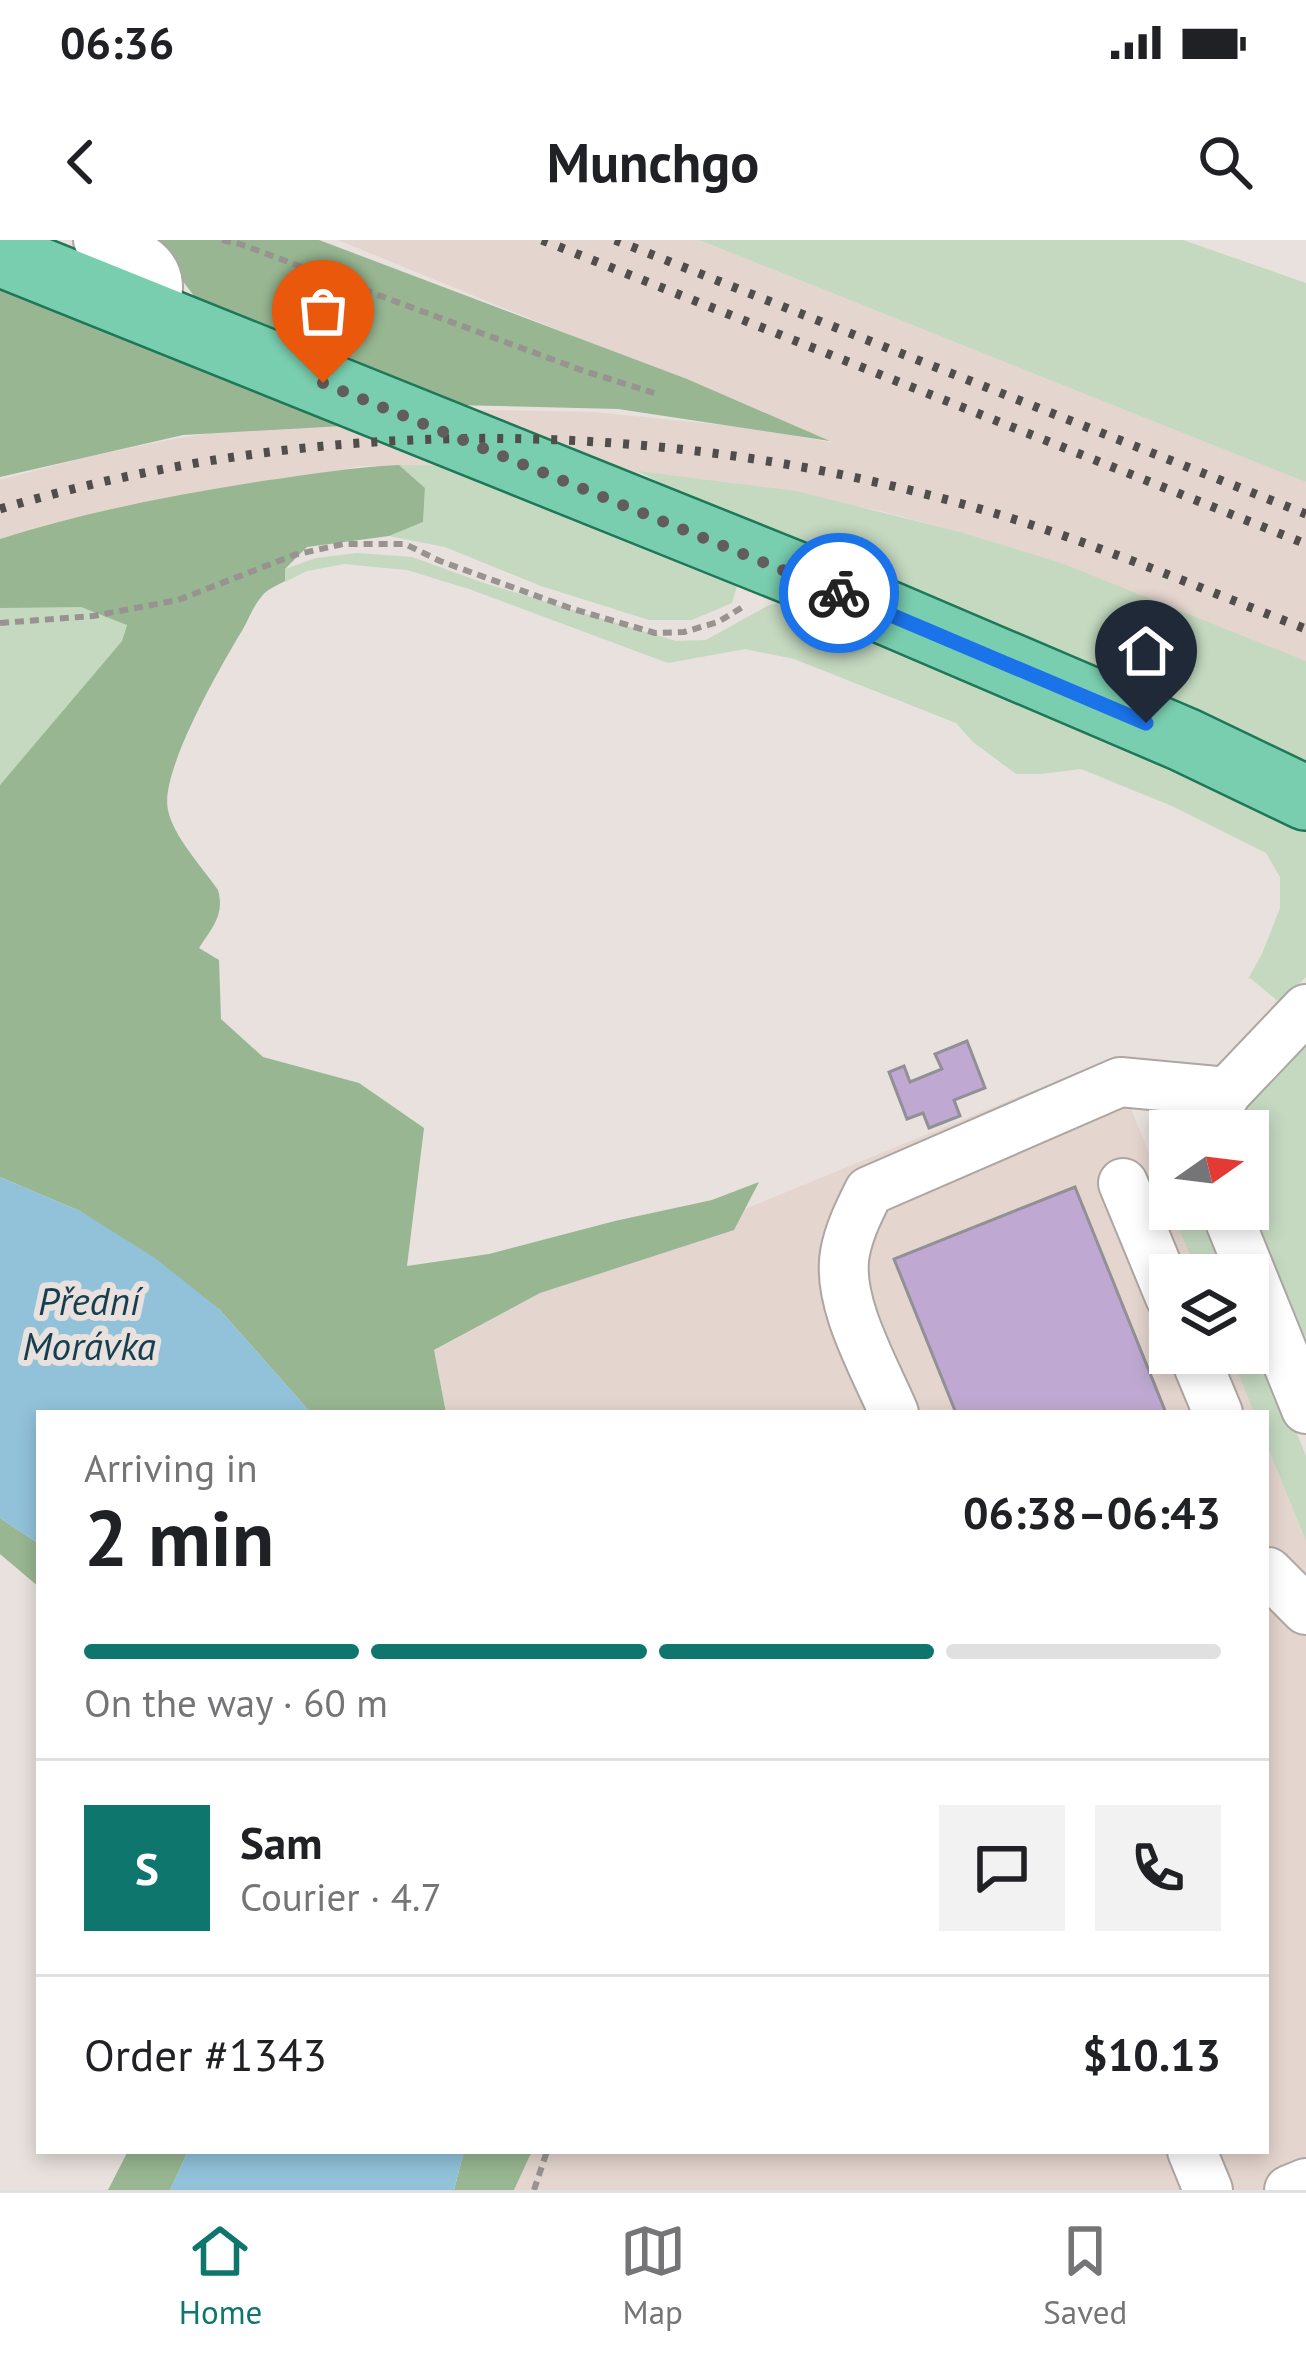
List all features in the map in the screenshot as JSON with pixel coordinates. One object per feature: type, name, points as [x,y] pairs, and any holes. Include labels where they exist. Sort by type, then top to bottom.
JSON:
[{"type":"main road","points":[[0,254],[794,573],[1185,740],[1306,798]]},
{"type":"lane","points":[[98,240],[139,256],[152,268],[158,284],[152,315]]},
{"type":"lane","points":[[1221,1110],[1306,1009]]},
{"type":"lane","points":[[893,1410],[847,1300],[844,1256],[868,1191],[1120,1082],[1217,1110]]},
{"type":"lane","points":[[1123,1183],[1152,1254]]},
{"type":"lane","points":[[1234,1230],[1306,1409]]},
{"type":"lane","points":[[1202,1374],[1217,1410]]},
{"type":"lane","points":[[1269,1561],[1306,1610]]},
{"type":"lane","points":[[1193,2154],[1208,2190]]},
{"type":"lane","points":[[1289,2190],[1306,2183]]},
{"type":"path","points":[[222,240],[654,393]]},
{"type":"path","points":[[0,623],[93,616],[178,600],[294,555],[343,544],[405,544],[570,608],[655,633],[684,632],[718,622],[794,573]]},
{"type":"path","points":[[534,2190],[546,2154]]},
{"type":"shaded area","points":[[338,240],[699,240],[1306,482],[1306,661],[1061,564],[960,532],[877,510],[735,483],[591,468],[362,466],[100,512],[0,539],[0,480],[87,457],[259,425],[411,412],[594,412],[743,427],[834,443]]},
{"type":"shaded area","points":[[1111,1059],[1149,1153],[1149,1230],[1180,1230],[1190,1254],[1149,1254],[1149,1374],[1238,1374],[1253,1410],[445,1410],[434,1351],[540,1293]]},
{"type":"shaded area","points":[[1269,1450],[1306,1541],[1306,2190],[514,2190],[531,2154],[1269,2154]]},
{"type":"green space","points":[[152,240],[319,240],[687,379],[830,441],[618,409],[454,405],[203,308]]},
{"type":"green space","points":[[699,240],[1183,240],[1306,283],[1306,482]]},
{"type":"green space","points":[[0,279],[342,426],[183,435],[0,477]]},
{"type":"green space","points":[[399,465],[456,466],[734,578],[737,586],[732,603],[692,620],[649,620],[541,586],[445,547],[389,536],[423,522],[425,488]]},
{"type":"green space","points":[[399,465],[425,488],[423,522],[389,536],[307,547],[285,569],[285,581],[256,603],[182,745],[168,810],[182,841],[218,890],[216,921],[199,948],[219,960],[221,1019],[263,1057],[359,1083],[424,1128],[407,1266],[489,1254],[712,1200],[759,1182],[734,1230],[540,1293],[434,1350],[445,1410],[308,1410],[219,1309],[80,1211],[0,1177],[0,785],[122,641],[127,625],[81,607],[0,608],[0,539],[97,512],[330,471]]},
{"type":"green space","points":[[637,471],[796,491],[960,532],[1061,563],[1306,661],[1306,778],[846,574]]},
{"type":"green space","points":[[357,553],[412,557],[676,641],[706,640],[785,601],[1306,822],[1306,977],[1279,1002],[1248,979],[1280,908],[1280,877],[1266,853],[1172,806],[1081,769],[1016,774],[956,723],[794,659],[745,649],[668,663],[407,570],[344,564],[307,571],[285,582],[282,570],[316,558]]},
{"type":"green space","points":[[82,607],[127,624],[122,641],[0,785],[0,608]]},
{"type":"green space","points":[[1306,1035],[1306,1367],[1269,1266],[1269,1254],[1265,1254],[1256,1230],[1269,1230],[1269,1110],[1244,1110],[1251,1095]]},
{"type":"green space","points":[[1180,1230],[1215,1230],[1224,1254],[1189,1254]]},
{"type":"green space","points":[[1269,1364],[1306,1456],[1306,1541],[1269,1450],[1269,1410],[1253,1410],[1238,1374],[1269,1374]]},
{"type":"green space","points":[[0,1518],[36,1542],[36,1584],[0,1554]]},
{"type":"green space","points":[[126,2154],[187,2154],[170,2190],[108,2190]]},
{"type":"green space","points":[[463,2154],[531,2154],[514,2190],[454,2190]]},
{"type":"water","name":"Přední Morávka","points":[[0,1177],[80,1211],[155,1258],[219,1309],[308,1410],[36,1410],[36,1542],[0,1518]]},
{"type":"water","points":[[187,2154],[463,2154],[454,2190],[170,2190]]},
{"type":"building","points":[[967,1041],[985,1088],[954,1100],[960,1116],[929,1128],[923,1113],[907,1119],[889,1072],[904,1066],[910,1082],[942,1069],[935,1054]]},
{"type":"building","points":[[1075,1187],[1165,1410],[955,1410],[894,1259]]},
{"type":"railway","points":[[542,240],[1306,544]]},
{"type":"railway","points":[[615,240],[1306,514]]},
{"type":"railway","points":[[0,509],[119,478],[239,456],[361,443],[483,438],[605,442],[726,455],[847,476],[966,505],[1095,547],[1306,629]]},
{"type":"way so far","points":[[323,383],[839,593]]},
{"type":"route","points":[[839,593],[1146,723]]}]
